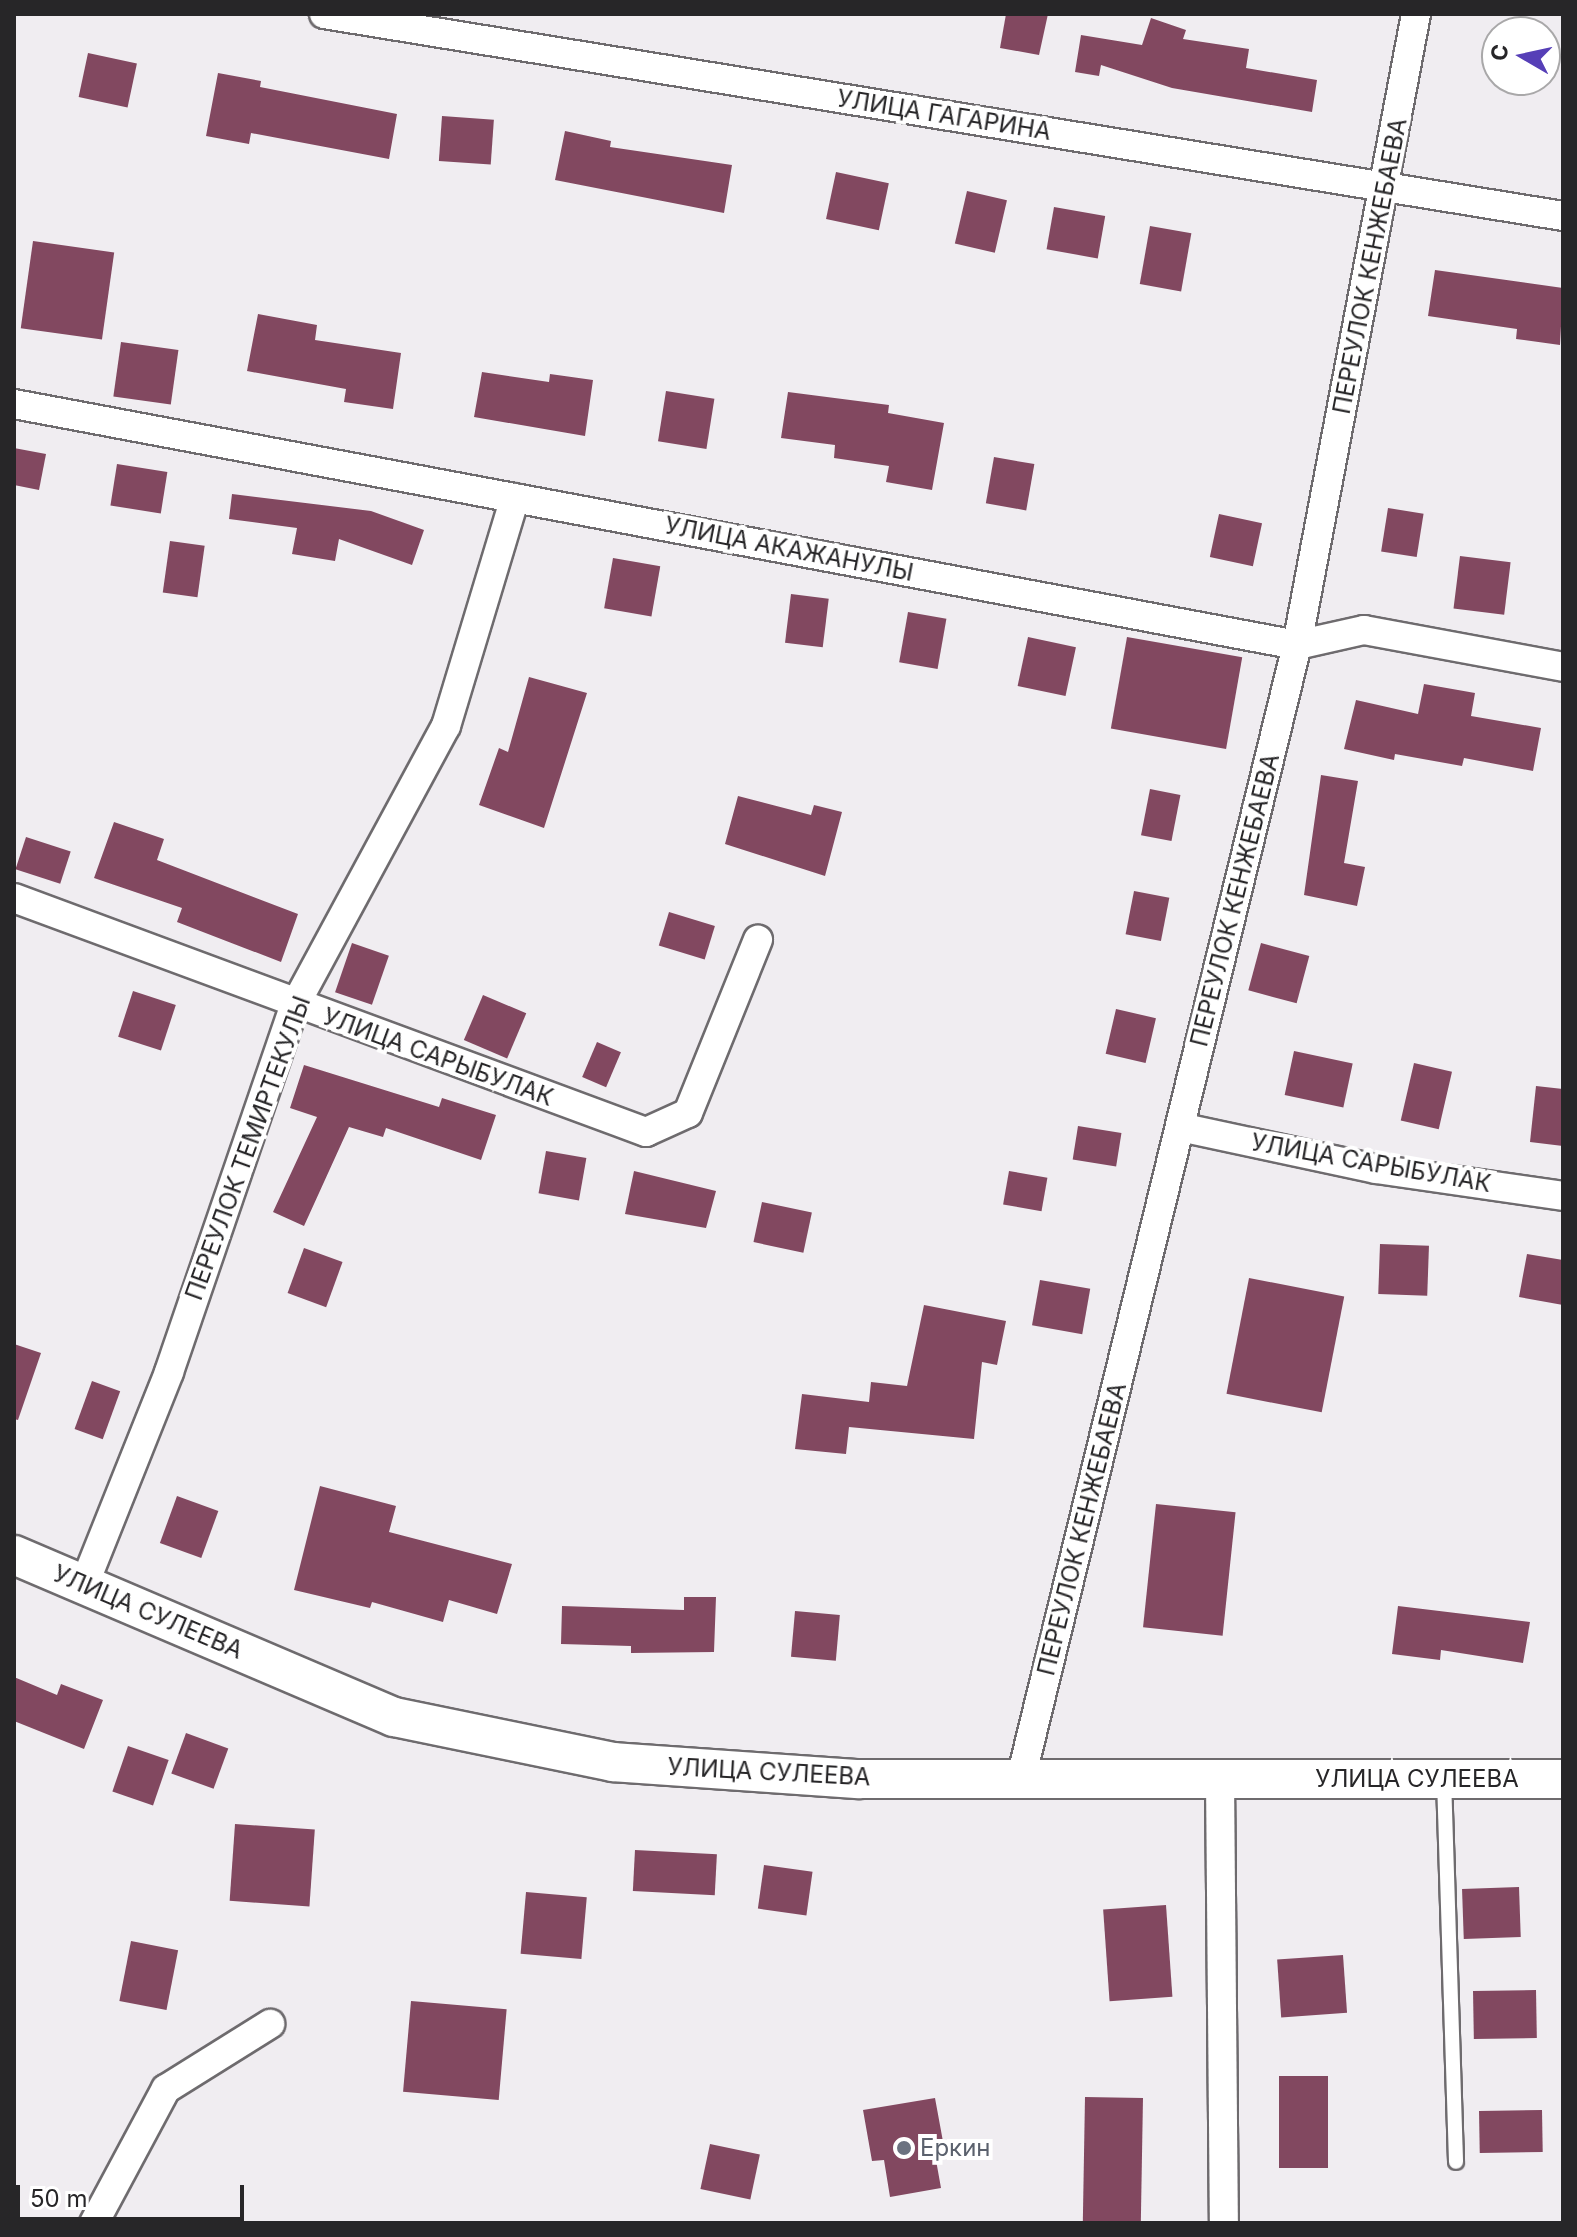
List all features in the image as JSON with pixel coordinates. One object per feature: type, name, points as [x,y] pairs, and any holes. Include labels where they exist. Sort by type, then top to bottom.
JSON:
[{"type":"main road","name":"УЛИЦА СУЛЕЕВА","points":[[14,1555],[394,1717],[613,1762],[858,1779],[1563,1779]]},
{"type":"street","name":"УЛИЦА ГАГАРИНА","points":[[324,14],[1563,216]]},
{"type":"street","name":"ПЕРЕУЛОК КЕНЖЕБАЕВА","points":[[1021,1778],[1297,645],[1386,187],[1416,14]]},
{"type":"street","name":"УЛИЦА АКАЖАНУЛЫ","points":[[14,404],[1297,645],[1364,630],[1563,667]]},
{"type":"street","name":"ПЕРЕУЛОК ТЕМИРТЕКУЛЫ","points":[[84,1585],[169,1372],[295,1005],[446,726],[515,498]]},
{"type":"street","name":"УЛИЦА САРЫБУЛАК","points":[[14,898],[295,1005],[646,1132],[688,1113],[758,940]]},
{"type":"street","name":"УЛИЦА САРЫБУЛАК","points":[[1180,1127],[1376,1169],[1563,1196]]},
{"type":"street","points":[[1220,1778],[1224,2223]]},
{"type":"street","points":[[94,2223],[166,2089],[270,2024]]},
{"type":"lane","points":[[1443,1779],[1456,2162]]},
{"type":"building","points":[[1006,14],[1048,14],[1039,55],[1000,48]]},
{"type":"building","points":[[1151,18],[1186,30],[1183,39],[1249,49],[1246,68],[1317,80],[1312,112],[1172,88],[1101,65],[1099,76],[1075,72],[1081,35],[1142,45]]},
{"type":"building","points":[[88,53],[137,63],[128,107],[79,97]]},
{"type":"building","points":[[218,73],[261,81],[260,87],[397,114],[389,159],[251,133],[249,144],[206,136]]},
{"type":"building","points":[[442,116],[494,120],[491,165],[439,161]]},
{"type":"building","points":[[565,131],[611,141],[610,147],[732,165],[724,213],[555,180]]},
{"type":"building","points":[[836,172],[889,183],[879,230],[826,219]]},
{"type":"building","points":[[967,191],[1007,200],[995,253],[955,244]]},
{"type":"building","points":[[1054,207],[1105,216],[1098,258],[1047,249]]},
{"type":"building","points":[[1150,226],[1191,233],[1181,291],[1140,284]]},
{"type":"building","points":[[33,241],[114,252],[102,340],[21,328]]},
{"type":"building","points":[[1435,270],[1563,288],[1560,345],[1516,339],[1517,329],[1428,316]]},
{"type":"building","points":[[258,314],[317,325],[315,340],[401,353],[393,409],[344,402],[346,389],[247,371]]},
{"type":"building","points":[[121,342],[178,350],[171,405],[113,396]]},
{"type":"building","points":[[482,372],[549,382],[550,374],[593,380],[585,436],[474,417]]},
{"type":"building","points":[[666,391],[714,399],[706,449],[658,441]]},
{"type":"building","points":[[788,392],[889,405],[888,413],[944,423],[932,490],[886,482],[889,466],[834,458],[835,445],[781,438]]},
{"type":"building","points":[[14,448],[46,454],[39,490],[14,485]]},
{"type":"building","points":[[994,457],[1034,464],[1026,510],[986,503]]},
{"type":"building","points":[[117,464],[167,472],[161,513],[110,505]]},
{"type":"building","points":[[232,494],[371,511],[424,530],[412,565],[339,539],[335,561],[292,554],[297,528],[229,519]]},
{"type":"building","points":[[1388,508],[1424,514],[1417,557],[1381,551]]},
{"type":"building","points":[[1219,514],[1262,523],[1253,566],[1210,557]]},
{"type":"building","points":[[170,541],[205,546],[197,597],[163,592]]},
{"type":"building","points":[[1460,556],[1511,562],[1504,615],[1454,609]]},
{"type":"building","points":[[613,558],[660,566],[651,617],[604,608]]},
{"type":"building","points":[[791,594],[829,599],[823,647],[785,643]]},
{"type":"building","points":[[908,612],[946,619],[938,669],[899,662]]},
{"type":"building","points":[[1028,637],[1076,647],[1066,696],[1018,686]]},
{"type":"building","points":[[1127,637],[1242,657],[1226,749],[1111,729]]},
{"type":"building","points":[[529,677],[587,693],[544,828],[479,805],[499,748],[508,752]]},
{"type":"building","points":[[1424,684],[1475,693],[1471,716],[1541,728],[1533,771],[1464,758],[1462,766],[1395,754],[1394,760],[1344,749],[1356,700],[1418,714]]},
{"type":"building","points":[[1321,775],[1358,781],[1344,863],[1365,867],[1357,906],[1304,895]]},
{"type":"building","points":[[1150,789],[1180,795],[1171,841],[1141,835]]},
{"type":"building","points":[[738,796],[811,815],[814,805],[842,812],[825,876],[725,844]]},
{"type":"building","points":[[114,822],[164,839],[157,860],[298,914],[281,962],[177,922],[182,908],[94,878]]},
{"type":"building","points":[[26,837],[71,852],[60,884],[15,869]]},
{"type":"building","points":[[1134,891],[1169,898],[1161,941],[1126,934]]},
{"type":"building","points":[[669,912],[715,926],[705,960],[659,945]]},
{"type":"building","points":[[352,943],[389,956],[372,1005],[335,992]]},
{"type":"building","points":[[1261,943],[1309,956],[1297,1003],[1248,990]]},
{"type":"building","points":[[133,991],[176,1005],[161,1051],[118,1037]]},
{"type":"building","points":[[483,995],[526,1013],[507,1058],[464,1040]]},
{"type":"building","points":[[1116,1009],[1156,1018],[1146,1063],[1106,1054]]},
{"type":"building","points":[[597,1042],[621,1052],[606,1087],[582,1077]]},
{"type":"building","points":[[1294,1051],[1353,1063],[1343,1107],[1285,1095]]},
{"type":"building","points":[[1414,1063],[1452,1072],[1439,1129],[1401,1120]]},
{"type":"building","points":[[304,1065],[439,1107],[442,1098],[496,1115],[481,1160],[386,1128],[383,1137],[349,1127],[304,1226],[273,1212],[317,1117],[290,1108]]},
{"type":"building","points":[[1536,1086],[1563,1089],[1563,1146],[1530,1142]]},
{"type":"building","points":[[1078,1126],[1121,1133],[1116,1166],[1073,1160]]},
{"type":"building","points":[[546,1151],[586,1158],[579,1200],[539,1193]]},
{"type":"building","points":[[634,1171],[716,1191],[706,1228],[625,1214]]},
{"type":"building","points":[[1009,1171],[1047,1178],[1042,1211],[1003,1204]]},
{"type":"building","points":[[762,1202],[812,1213],[803,1253],[753,1242]]},
{"type":"building","points":[[1380,1244],[1429,1246],[1427,1296],[1378,1294]]},
{"type":"building","points":[[304,1248],[343,1262],[326,1307],[288,1293]]},
{"type":"building","points":[[1527,1254],[1563,1260],[1563,1305],[1519,1297]]},
{"type":"building","points":[[1249,1278],[1344,1297],[1322,1412],[1226,1394]]},
{"type":"building","points":[[1040,1280],[1090,1289],[1082,1334],[1032,1325]]},
{"type":"building","points":[[924,1305],[1006,1321],[997,1365],[982,1362],[974,1439],[849,1427],[846,1454],[795,1449],[802,1394],[869,1402],[871,1382],[907,1386]]},
{"type":"building","points":[[14,1344],[41,1353],[18,1420],[14,1419]]},
{"type":"building","points":[[92,1381],[120,1391],[103,1439],[75,1429]]},
{"type":"building","points":[[320,1486],[396,1506],[389,1532],[512,1564],[497,1614],[449,1600],[443,1622],[372,1602],[370,1608],[294,1590]]},
{"type":"building","points":[[177,1496],[218,1511],[201,1558],[160,1543]]},
{"type":"building","points":[[1156,1504],[1236,1512],[1223,1636],[1143,1627]]},
{"type":"building","points":[[684,1597],[716,1597],[714,1652],[631,1653],[631,1646],[561,1644],[562,1606],[684,1610]]},
{"type":"building","points":[[1398,1606],[1530,1622],[1523,1663],[1441,1650],[1440,1660],[1392,1654]]},
{"type":"building","points":[[795,1611],[840,1615],[836,1661],[791,1657]]},
{"type":"building","points":[[14,1677],[57,1695],[61,1684],[103,1700],[84,1749],[14,1721]]},
{"type":"building","points":[[186,1733],[228,1748],[214,1789],[171,1773]]},
{"type":"building","points":[[128,1746],[169,1760],[153,1805],[112,1791]]},
{"type":"building","points":[[235,1824],[315,1830],[309,1906],[230,1901]]},
{"type":"building","points":[[635,1850],[717,1854],[715,1895],[633,1891]]},
{"type":"building","points":[[764,1865],[813,1872],[806,1915],[758,1909]]},
{"type":"building","points":[[1519,1887],[1521,1937],[1464,1939],[1462,1889]]},
{"type":"building","points":[[526,1892],[587,1897],[581,1959],[521,1954]]},
{"type":"building","points":[[1166,1905],[1172,1997],[1110,2001],[1103,1909]]},
{"type":"building","points":[[131,1941],[178,1950],[166,2010],[119,2001]]},
{"type":"building","points":[[1343,1955],[1347,2013],[1281,2017],[1277,1960]]},
{"type":"building","points":[[1536,1990],[1537,2038],[1474,2039],[1473,1991]]},
{"type":"building","points":[[411,2001],[507,2009],[499,2100],[403,2092]]},
{"type":"building","points":[[1279,2076],[1328,2076],[1328,2168],[1279,2168]]},
{"type":"building","points":[[1085,2097],[1143,2098],[1141,2223],[1083,2223]]},
{"type":"building","name":"Еркин","points":[[935,2098],[944,2147],[934,2149],[941,2188],[890,2197],[884,2160],[872,2161],[863,2110]]},
{"type":"building","points":[[1542,2110],[1543,2152],[1480,2153],[1479,2111]]},
{"type":"building","points":[[710,2144],[760,2155],[750,2200],[700,2189]]},
{"type":"place","name":"Еркин","points":[[904,2148]]}]
